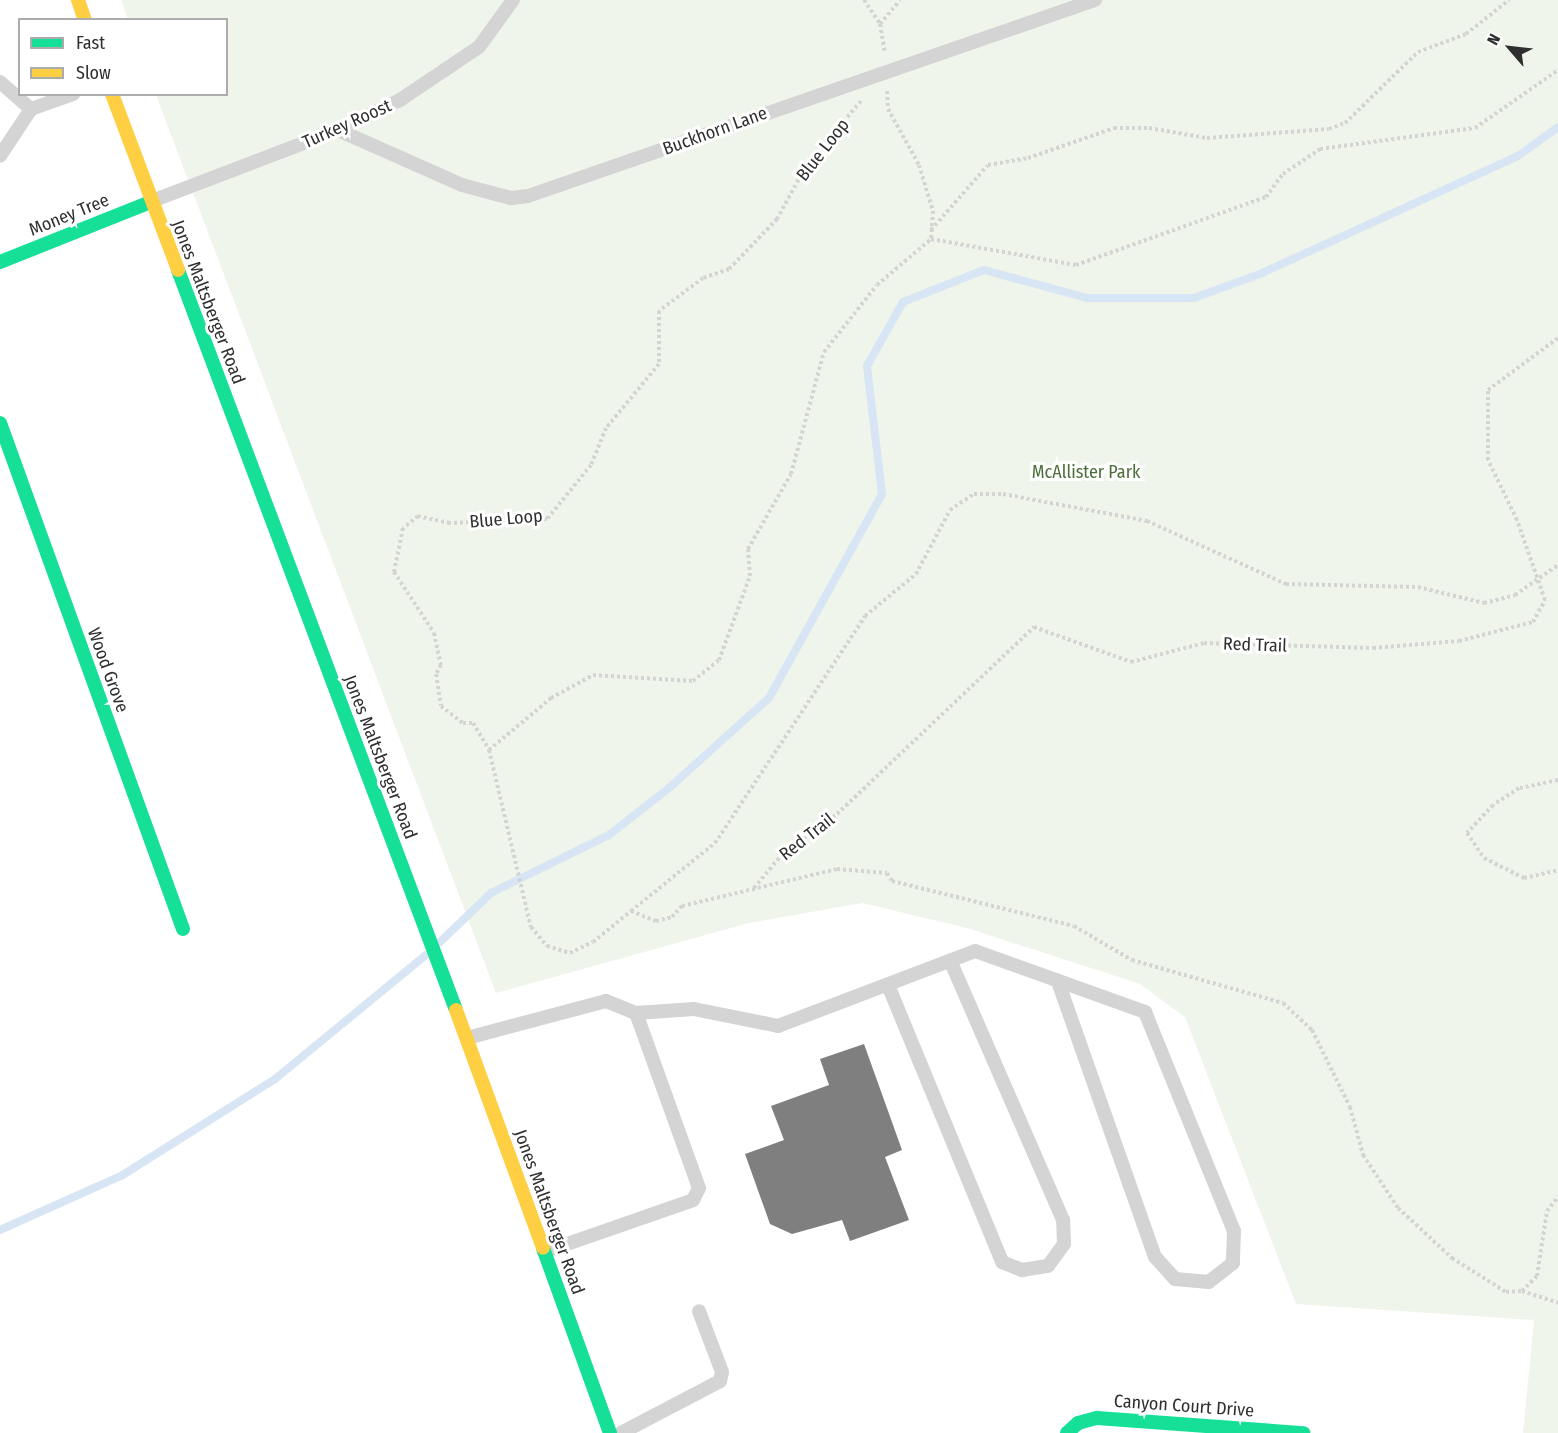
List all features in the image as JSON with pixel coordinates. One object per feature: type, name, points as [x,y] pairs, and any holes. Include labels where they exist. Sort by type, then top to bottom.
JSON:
[{"type":"main road","points":[[78,0],[84,18]]},
{"type":"main road","name":"Jones Maltsberger Road","points":[[113,96],[466,1035],[610,1433]]},
{"type":"main road","name":"Money Tree","points":[[0,262],[151,202]]},
{"type":"main road","name":"Wood Grove","points":[[0,423],[183,929]]},
{"type":"main road","name":"Canyon Court Drive","points":[[1067,1433],[1097,1418],[1303,1433]]},
{"type":"lane","name":"Turkey Roost","points":[[151,202],[338,130],[440,76],[479,47],[513,0]]},
{"type":"lane","name":"Buckhorn Lane","points":[[338,130],[462,185],[511,198],[550,190],[887,69],[1095,0]]},
{"type":"lane","points":[[0,82],[31,109]]},
{"type":"lane","points":[[0,156],[31,109],[67,96]]},
{"type":"lane","points":[[466,1035],[606,1001],[636,1013],[694,1009],[778,1026],[975,951],[1145,1012],[1234,1231],[1233,1263],[1209,1282],[1175,1279],[1155,1257],[1058,981]]},
{"type":"lane","points":[[888,985],[1002,1262],[1022,1270],[1048,1266],[1064,1244],[1063,1220],[950,960]]},
{"type":"lane","points":[[544,1252],[693,1200],[699,1188],[636,1013]]},
{"type":"lane","points":[[621,1433],[720,1381],[722,1372],[699,1311]]},
{"type":"path","points":[[489,750],[551,698],[593,675],[693,681],[719,660],[750,576],[748,549],[791,474],[824,352],[877,285],[931,239],[933,211],[919,165],[888,109],[887,69],[880,24],[864,0]]},
{"type":"path","points":[[880,24],[900,0]]},
{"type":"path","points":[[931,230],[988,165],[1028,158],[1114,128],[1149,128],[1207,138],[1329,129],[1345,123],[1418,52],[1466,34],[1509,0]]},
{"type":"path","points":[[931,239],[1076,265],[1266,197],[1283,174],[1320,149],[1475,128],[1558,70]]},
{"type":"path","name":"Blue Loop","points":[[593,942],[570,953],[547,946],[531,927],[520,897],[489,750],[473,723],[463,723],[441,706],[436,674],[441,665],[434,633],[394,572],[403,528],[418,516],[450,523],[547,519],[591,465],[606,428],[659,364],[659,311],[703,278],[729,269],[777,219],[807,164],[866,96]]},
{"type":"path","name":"Red Trail","points":[[753,889],[784,852],[837,814],[1034,627],[1131,662],[1204,643],[1373,648],[1459,641],[1533,622],[1545,600],[1541,578],[1488,460],[1488,390],[1558,338]]},
{"type":"path","points":[[631,910],[715,843],[865,616],[916,573],[950,510],[974,494],[1002,494],[1147,521],[1286,584],[1418,587],[1484,603],[1515,595],[1558,565]]},
{"type":"path","points":[[1558,780],[1519,788],[1493,806],[1467,833],[1484,858],[1524,878],[1558,870]]},
{"type":"path","points":[[1522,1291],[1537,1276],[1547,1211],[1558,1197]]},
{"type":"green space","name":"McAllister Park","points":[[121,0],[1558,0],[1558,1433],[1523,1433],[1534,1320],[1296,1304],[1185,1017],[1140,984],[967,928],[862,903],[749,923],[496,993],[156,96],[228,96],[228,18],[128,18]]},
{"type":"building","points":[[864,1044],[902,1150],[885,1157],[909,1220],[850,1241],[842,1220],[792,1234],[770,1224],[745,1154],[784,1140],[771,1106],[829,1085],[820,1059]]},
{"type":"waterway","points":[[440,942],[491,893],[609,835],[669,788],[769,698],[882,494],[867,366],[903,302],[984,270],[1087,298],[1194,298],[1260,274],[1518,156],[1558,127]]},
{"type":"waterway","points":[[0,1230],[121,1176],[275,1079],[427,954]]},
{"type":"traffic: fast","points":[[0,262],[151,202]]},
{"type":"traffic: fast","points":[[178,270],[456,1010]]},
{"type":"traffic: fast","points":[[0,423],[183,929]]},
{"type":"traffic: fast","points":[[543,1248],[610,1433]]},
{"type":"traffic: fast","points":[[1067,1433],[1078,1423],[1097,1418],[1303,1433]]},
{"type":"traffic: slow","points":[[78,0],[84,18]]},
{"type":"traffic: slow","points":[[113,96],[178,270]]},
{"type":"traffic: slow","points":[[456,1010],[543,1248]]}]
